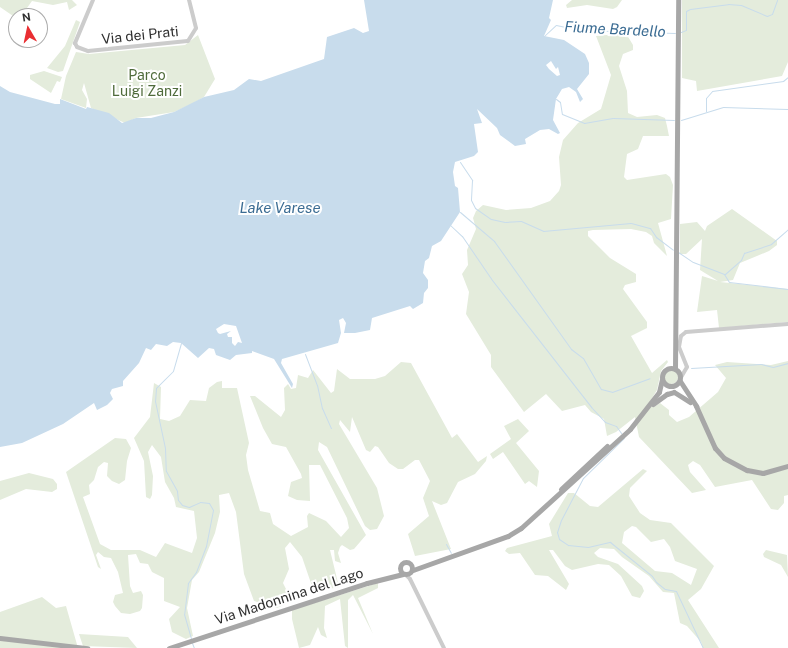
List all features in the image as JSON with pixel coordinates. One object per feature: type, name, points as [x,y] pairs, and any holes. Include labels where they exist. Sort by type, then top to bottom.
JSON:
[{"type":"main road","points":[[678,0],[674,346],[676,369],[686,393],[696,406],[715,448],[735,465],[763,473],[788,466]]},
{"type":"main road","points":[[659,392],[662,374],[668,368],[674,346]]},
{"type":"main road","points":[[668,368],[676,369]]},
{"type":"main road","points":[[662,379],[668,386]]},
{"type":"main road","points":[[674,386],[680,380]]},
{"type":"main road","points":[[646,410],[659,392],[668,386],[674,386],[686,393]]},
{"type":"main road","points":[[428,563],[411,564],[412,571],[428,563],[508,536],[521,528],[571,484],[660,397],[674,392],[696,406]]},
{"type":"main road","points":[[543,509],[600,450],[618,438]]},
{"type":"main road","points":[[571,484],[580,469],[597,458]]},
{"type":"main road","name":"Via Madonnina del Lago","points":[[387,576],[400,567],[403,562],[411,564]]},
{"type":"main road","points":[[400,567],[404,574]]},
{"type":"main road","name":"Via Madonnina del Lago","points":[[169,648],[387,576],[404,574],[412,571]]},
{"type":"main road","points":[[0,638],[87,648]]},
{"type":"street","name":"Via dei Prati","points":[[93,0],[88,9],[75,45],[93,51],[185,43],[196,31],[189,0]]},
{"type":"street","points":[[687,369],[679,347],[681,336],[686,332],[788,324]]},
{"type":"street","points":[[676,369],[687,369]]},
{"type":"street","points":[[680,380],[687,369]]},
{"type":"street","points":[[410,579],[412,571]]},
{"type":"street","points":[[404,574],[410,579],[444,648]]},
{"type":"green space","points":[[0,0],[72,0],[77,5],[69,10],[67,2],[53,5],[32,1],[27,8],[8,8],[8,12],[0,7]]},
{"type":"green space","points":[[572,0],[622,0],[617,7],[613,9],[587,5],[567,8],[566,5]]},
{"type":"green space","points":[[682,0],[788,0],[788,62],[782,76],[697,91],[696,81],[682,78]]},
{"type":"green space","points":[[76,20],[80,22],[63,71],[58,72],[47,68],[65,46]]},
{"type":"green space","points":[[617,34],[627,35],[633,45],[633,50],[623,54],[619,66],[627,91],[628,113],[637,117],[657,115],[665,118],[667,126],[669,136],[643,136],[638,149],[627,154],[624,177],[627,180],[666,174],[670,177],[673,185],[671,219],[658,223],[667,256],[654,243],[652,236],[646,232],[631,229],[593,230],[588,231],[588,236],[610,258],[636,274],[636,282],[625,285],[623,289],[647,322],[647,328],[631,336],[652,373],[667,360],[668,362],[661,371],[657,390],[649,403],[654,407],[660,403],[669,410],[669,415],[677,422],[689,417],[718,392],[726,378],[715,365],[727,362],[771,365],[788,361],[788,495],[784,496],[784,503],[778,510],[771,509],[752,480],[715,487],[700,465],[693,461],[688,465],[690,472],[706,490],[692,493],[639,437],[635,417],[616,432],[607,436],[604,419],[591,412],[585,405],[562,411],[546,394],[524,412],[491,367],[491,355],[466,314],[469,292],[462,274],[468,265],[467,250],[476,229],[473,218],[476,211],[483,205],[506,210],[531,208],[550,201],[559,191],[561,185],[559,157],[563,140],[578,123],[601,109],[611,75],[596,36]]},
{"type":"green space","name":"Parco Luigi Zanzi","points":[[198,35],[215,79],[204,97],[192,104],[174,112],[136,118],[125,123],[91,108],[84,83],[82,90],[87,99],[86,108],[61,99],[66,76],[76,52],[89,54],[185,45]]},
{"type":"green space","points":[[44,71],[62,77],[60,82],[57,81],[51,93],[30,79],[30,75]]},
{"type":"green space","points":[[732,209],[777,241],[777,245],[769,251],[740,263],[733,280],[720,282],[788,289],[788,322],[719,328],[717,310],[697,312],[702,276],[718,281],[700,270],[702,239],[686,254],[680,254],[680,224],[697,222],[705,231],[707,226]]},
{"type":"green space","points":[[401,362],[411,363],[452,438],[457,434],[478,462],[487,456],[486,461],[475,474],[458,482],[447,503],[441,505],[432,501],[451,549],[415,556],[408,534],[429,516],[423,498],[430,481],[419,460],[415,460],[403,469],[398,469],[389,463],[378,447],[375,446],[370,452],[366,450],[352,417],[350,432],[340,420],[339,424],[377,488],[384,516],[377,529],[370,530],[365,526],[327,447],[319,442],[318,450],[366,535],[354,549],[350,550],[342,545],[340,547],[338,553],[341,563],[335,561],[334,550],[330,550],[339,587],[314,592],[302,557],[290,542],[285,548],[289,569],[283,583],[292,601],[277,608],[254,601],[244,574],[236,512],[229,493],[219,495],[220,512],[215,533],[199,572],[192,580],[187,608],[193,636],[186,639],[172,632],[169,619],[180,607],[164,601],[164,578],[152,572],[148,564],[140,563],[136,554],[128,555],[130,586],[133,593],[141,591],[143,595],[142,608],[140,611],[130,614],[121,613],[113,602],[115,595],[123,593],[118,572],[111,558],[104,557],[98,552],[96,555],[101,569],[98,567],[66,472],[115,438],[126,439],[131,448],[127,461],[125,480],[119,484],[112,481],[107,476],[108,463],[104,462],[98,467],[94,480],[89,485],[90,494],[83,497],[100,544],[111,550],[140,550],[156,557],[165,543],[192,553],[197,538],[194,511],[176,507],[174,498],[165,482],[161,457],[152,445],[148,452],[153,476],[152,495],[150,499],[146,497],[144,461],[134,438],[150,417],[154,383],[161,387],[160,419],[169,421],[180,416],[190,400],[206,401],[209,388],[217,382],[222,381],[222,388],[237,388],[249,443],[246,455],[248,470],[260,511],[270,513],[273,524],[291,536],[308,527],[307,516],[309,513],[326,521],[341,537],[349,528],[347,518],[320,465],[309,465],[310,501],[297,500],[288,496],[291,482],[302,478],[301,474],[286,447],[272,444],[263,428],[250,396],[255,396],[281,417],[285,410],[284,388],[288,384],[291,389],[296,388],[298,375],[308,378],[313,370],[331,393],[334,391],[337,369],[350,379],[375,379],[385,376]]},
{"type":"green space","points":[[668,370],[674,370],[678,374],[678,380],[674,384],[668,384],[664,380],[664,374]]},
{"type":"green space","points":[[518,419],[529,431],[516,443],[539,471],[537,487],[529,481],[525,484],[503,452],[493,459],[490,454],[511,439],[504,426]]},
{"type":"green space","points":[[643,469],[647,471],[630,488],[629,496],[640,513],[650,520],[671,523],[714,566],[701,589],[688,600],[719,648],[703,648],[701,642],[687,626],[680,623],[674,593],[663,592],[649,576],[622,557],[614,549],[600,548],[594,553],[598,557],[618,564],[642,586],[644,591],[640,598],[632,596],[621,576],[609,565],[598,564],[572,570],[565,566],[553,550],[549,550],[569,584],[566,590],[548,576],[535,575],[520,553],[509,554],[505,551],[507,548],[552,536],[549,524],[568,493],[574,493],[590,506],[598,507]],"holes":[[[632,526],[636,527],[651,542],[664,539],[670,547],[675,561],[697,569],[691,585],[672,573],[655,571],[622,543],[624,532]]]},
{"type":"green space","points":[[29,473],[53,479],[57,484],[57,489],[52,492],[26,489],[0,500],[0,481]]},
{"type":"green space","points":[[766,550],[787,555],[788,577],[781,565],[764,557],[763,554]]},
{"type":"green space","points":[[378,583],[378,588],[358,598],[373,634],[353,595],[348,600],[348,648],[345,646],[340,599],[325,606],[324,628],[327,638],[321,635],[318,627],[310,645],[299,648],[292,619],[292,610]]},
{"type":"green space","points":[[42,597],[56,608],[66,606],[78,648],[0,648],[0,612]]},
{"type":"green space","points":[[79,634],[128,637],[137,648],[83,646]]},
{"type":"water","name":"Lake Varese","points":[[364,0],[553,0],[549,18],[551,20],[544,36],[564,40],[585,54],[589,63],[589,74],[577,89],[583,99],[580,102],[576,92],[569,87],[562,89],[556,99],[553,120],[560,133],[558,134],[549,129],[540,130],[525,139],[526,144],[515,146],[500,135],[497,128],[477,109],[482,123],[474,124],[478,152],[474,156],[455,162],[453,172],[455,186],[458,188],[460,212],[441,241],[432,246],[429,258],[425,261],[423,273],[428,280],[428,288],[424,293],[423,303],[413,309],[410,306],[372,318],[370,330],[355,333],[344,333],[346,323],[343,318],[339,320],[341,333],[338,343],[282,359],[281,363],[293,384],[292,388],[274,359],[252,351],[252,353],[236,355],[230,360],[216,355],[214,349],[209,348],[198,358],[181,343],[173,342],[167,346],[156,344],[151,350],[146,348],[139,363],[123,381],[123,386],[112,389],[110,393],[113,399],[107,405],[97,410],[94,403],[63,424],[22,443],[0,447],[0,86],[10,92],[55,104],[60,104],[60,99],[86,109],[87,107],[109,113],[122,123],[136,118],[151,118],[174,112],[204,97],[234,90],[249,79],[261,81],[324,59],[327,37],[354,28],[363,33],[369,31]],"holes":[[[551,61],[556,69],[558,67],[560,75],[557,76],[546,65]],[[224,324],[236,326],[242,343],[238,342],[235,346],[232,343],[232,337],[228,337],[227,334],[231,331],[220,334],[218,333],[216,329]]]},
{"type":"waterway","name":"Fiume Bardello","points":[[681,32],[686,30],[686,11],[690,9],[728,4],[741,5],[767,16],[772,14],[777,0]]},
{"type":"waterway","name":"Fiume Bardello","points":[[544,36],[556,25],[579,30],[675,33]]},
{"type":"waterway","points":[[706,111],[706,98],[712,91],[783,81],[788,77]]},
{"type":"waterway","points":[[556,99],[560,102],[562,114],[584,123],[613,118],[674,120]]},
{"type":"waterway","points":[[681,120],[723,107],[788,109]]},
{"type":"waterway","points":[[460,162],[472,180],[471,200],[475,208],[491,219],[505,222],[521,221],[543,231],[631,223],[650,228],[656,237],[673,250]]},
{"type":"waterway","points":[[460,212],[494,241],[571,349],[583,358],[601,389],[612,392],[650,378]]},
{"type":"waterway","points":[[449,224],[462,236],[492,280],[592,408],[605,422],[616,426],[621,433]]},
{"type":"waterway","points":[[678,252],[693,262],[725,274],[741,260],[744,253],[771,244],[788,229]]},
{"type":"waterway","points":[[724,274],[729,282],[788,289]]},
{"type":"waterway","points":[[181,343],[173,371],[156,388],[155,401],[165,448],[166,471],[177,491],[178,500],[182,505],[189,507],[200,502],[209,503],[213,510],[206,546],[196,572],[188,583],[184,614],[191,638]]},
{"type":"waterway","points":[[305,354],[317,385],[322,408],[331,428]]},
{"type":"waterway","points":[[691,368],[761,364],[773,367],[788,363]]},
{"type":"waterway","points":[[624,438],[583,478],[561,520],[557,532],[559,539],[568,545],[588,547],[610,542],[652,576],[656,582],[665,589],[676,591],[703,648]]},
{"type":"waterway","points":[[446,544],[451,553]]},
{"type":"waterway","points":[[192,643],[194,648]]}]
